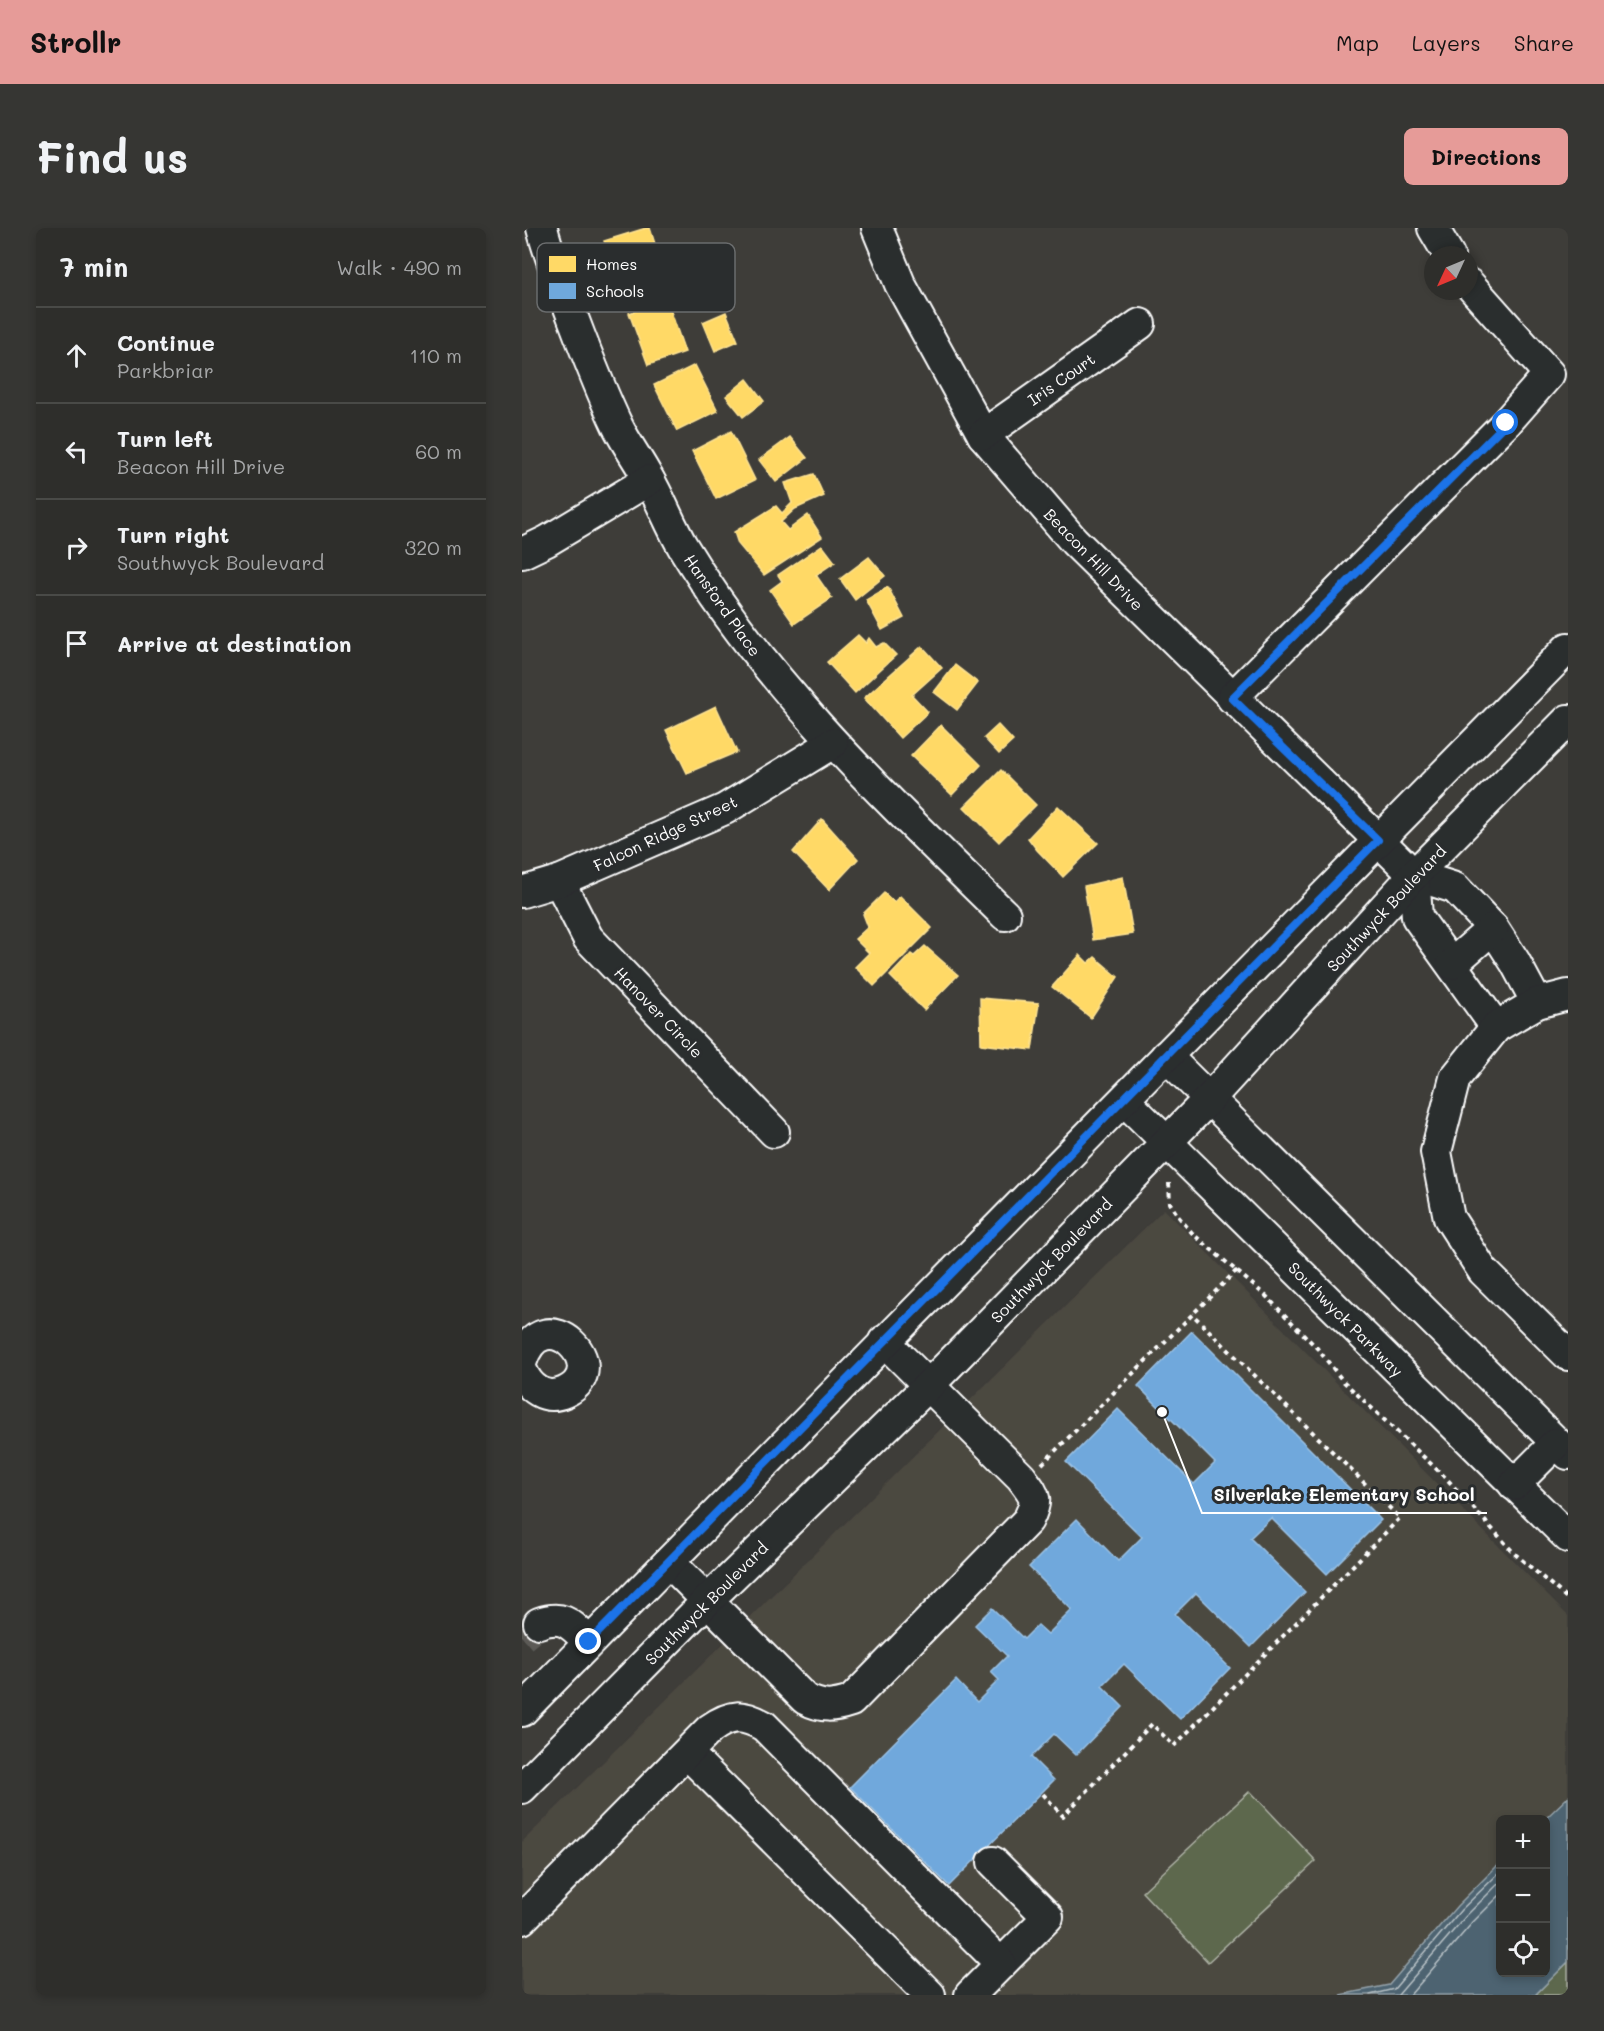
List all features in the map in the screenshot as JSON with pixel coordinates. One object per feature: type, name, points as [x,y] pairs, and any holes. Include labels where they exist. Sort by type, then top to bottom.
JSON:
[{"type":"street","name":"Hansford Place","points":[[542,228],[546,243]]},
{"type":"street","name":"Beacon Hill Drive","points":[[877,228],[900,284],[983,435],[1074,541],[1414,875]]},
{"type":"street","points":[[1433,228],[1444,246]]},
{"type":"street","points":[[1232,698],[1506,423],[1549,374],[1478,294]]},
{"type":"street","name":"Hansford Place","points":[[571,312],[592,369],[619,428],[649,480],[682,546],[729,615],[777,679],[833,742],[898,810],[1005,915]]},
{"type":"street","name":"Iris Court","points":[[983,435],[1140,324]]},
{"type":"street","points":[[522,553],[548,541],[649,480]]},
{"type":"street","points":[[526,1699],[589,1642],[669,1562],[1568,648]]},
{"type":"street","name":"Southwyck Boulevard","points":[[522,1788],[707,1601],[928,1386],[1208,1100],[1414,875],[1568,720]]},
{"type":"street","name":"Falcon Ridge Street","points":[[522,892],[559,881],[724,809],[833,742]]},
{"type":"street","points":[[1496,1027],[1417,917],[1414,875],[1455,888],[1493,928],[1537,1003]]},
{"type":"street","name":"Hanover Circle","points":[[559,881],[588,938],[774,1132]]},
{"type":"street","points":[[1452,964],[1493,928]]},
{"type":"street","points":[[1568,995],[1537,1003],[1496,1027],[1455,1078],[1436,1152],[1449,1218],[1483,1271],[1568,1355]]},
{"type":"street","points":[[1166,1056],[1562,1449],[1514,1485]]},
{"type":"street","name":"Southwyck Parkway","points":[[1124,1100],[1568,1537]]},
{"type":"street","points":[[669,1562],[805,1699],[818,1706],[832,1707],[851,1701],[1028,1520],[1035,1506],[1033,1493],[1024,1481],[884,1341]]},
{"type":"street","points":[[539,1623],[559,1619],[568,1622],[589,1642]]},
{"type":"street","points":[[522,1919],[710,1729],[721,1721],[735,1717],[749,1718],[764,1726],[1001,1964]]},
{"type":"street","points":[[687,1753],[930,1995]]},
{"type":"street","points":[[970,1995],[1048,1917],[993,1862]]},
{"type":"path","points":[[1166,1142],[1170,1203],[1193,1234],[1266,1296],[1317,1348],[1343,1381],[1446,1478],[1515,1554],[1568,1599]]},
{"type":"path","points":[[1024,1481],[1237,1270]]},
{"type":"path","points":[[1043,1794],[1063,1816],[1152,1724],[1174,1746],[1400,1518],[1192,1314]]},
{"type":"shaded area","points":[[1164,1209],[1568,1616],[1568,1797],[1549,1815],[1496,1815],[1496,1867],[1457,1906],[1389,1985],[1340,1995],[522,1995],[522,1842]]},
{"type":"green space","points":[[1250,1791],[1316,1861],[1208,1962],[1142,1892]]},
{"type":"green space","points":[[1568,1962],[1568,1995],[1535,1995]]},
{"type":"water","points":[[1568,1797],[1568,1962],[1535,1995],[1340,1995],[1389,1985],[1457,1906],[1496,1867],[1496,1977],[1550,1977],[1549,1815]]},
{"type":"building: Homes","points":[[650,228],[655,243],[605,243],[604,241]]},
{"type":"building: Homes","points":[[671,312],[685,352],[648,365],[629,313]]},
{"type":"building: Homes","points":[[726,312],[738,341],[715,351],[703,322]]},
{"type":"building: Homes","points":[[695,365],[718,411],[677,431],[654,385]]},
{"type":"building: Homes","points":[[747,379],[764,401],[743,417],[726,396]]},
{"type":"building: Homes","points":[[731,431],[755,480],[716,499],[692,451]]},
{"type":"building: Homes","points":[[790,437],[807,458],[776,482],[759,460]]},
{"type":"building: Homes","points":[[814,474],[824,496],[795,509],[781,522],[788,530],[808,515],[822,537],[764,575],[738,544],[734,532],[776,506],[782,513],[792,503],[785,483]]},
{"type":"building: Homes","points":[[822,545],[835,562],[816,575],[832,598],[794,624],[770,590],[782,581],[778,575]]},
{"type":"building: Homes","points":[[869,557],[885,576],[855,600],[840,579]]},
{"type":"building: Homes","points":[[888,587],[904,618],[882,630],[866,600]]},
{"type":"building: Homes","points":[[858,635],[866,643],[869,638],[876,647],[884,643],[896,655],[855,693],[827,662]]},
{"type":"building: Homes","points":[[922,646],[942,668],[912,695],[928,712],[900,738],[864,698]]},
{"type":"building: Homes","points":[[955,665],[978,683],[957,710],[934,692]]},
{"type":"building: Homes","points":[[716,706],[737,752],[687,773],[666,730]]},
{"type":"building: Homes","points":[[941,725],[981,765],[952,795],[911,756]]},
{"type":"building: Homes","points":[[998,725],[1013,741],[999,754],[984,738]]},
{"type":"building: Homes","points":[[1001,770],[1036,805],[999,842],[964,807]]},
{"type":"building: Homes","points":[[1058,806],[1098,843],[1063,877],[1028,838]]},
{"type":"building: Homes","points":[[822,819],[858,859],[829,890],[793,852]]},
{"type":"building: Homes","points":[[1123,877],[1133,934],[1093,940],[1084,886]]},
{"type":"building: Homes","points":[[884,893],[894,902],[900,896],[932,928],[874,986],[855,967],[869,953],[855,939],[868,927],[863,914]]},
{"type":"building: Homes","points":[[925,946],[958,975],[924,1010],[890,976],[911,954],[914,956]]},
{"type":"building: Homes","points":[[1080,955],[1088,963],[1095,957],[1118,977],[1091,1018],[1052,987]]},
{"type":"building: Homes","points":[[980,998],[1039,1003],[1032,1050],[981,1044]]},
{"type":"building: Schools","points":[[1192,1331],[1381,1520],[1327,1574],[1271,1518],[1250,1538],[1305,1592],[1251,1647],[1196,1593],[1175,1614],[1230,1668],[1180,1719],[1124,1664],[1102,1686],[1123,1707],[1076,1755],[1054,1734],[1031,1757],[1054,1780],[949,1886],[850,1787],[956,1680],[977,1702],[999,1680],[991,1672],[1007,1656],[975,1625],[992,1608],[1024,1639],[1038,1625],[1048,1634],[1072,1610],[1029,1567],[1077,1519],[1118,1561],[1142,1537],[1066,1462],[1118,1409],[1194,1484],[1215,1463],[1138,1386]]},
{"type":"tunnel","points":[[522,1637],[539,1623]]},
{"type":"place","name":"Silverlake Elementary School","points":[[1162,1412]]},
{"type":"route","points":[[589,1642],[1378,840],[1232,698],[1506,423]]}]
